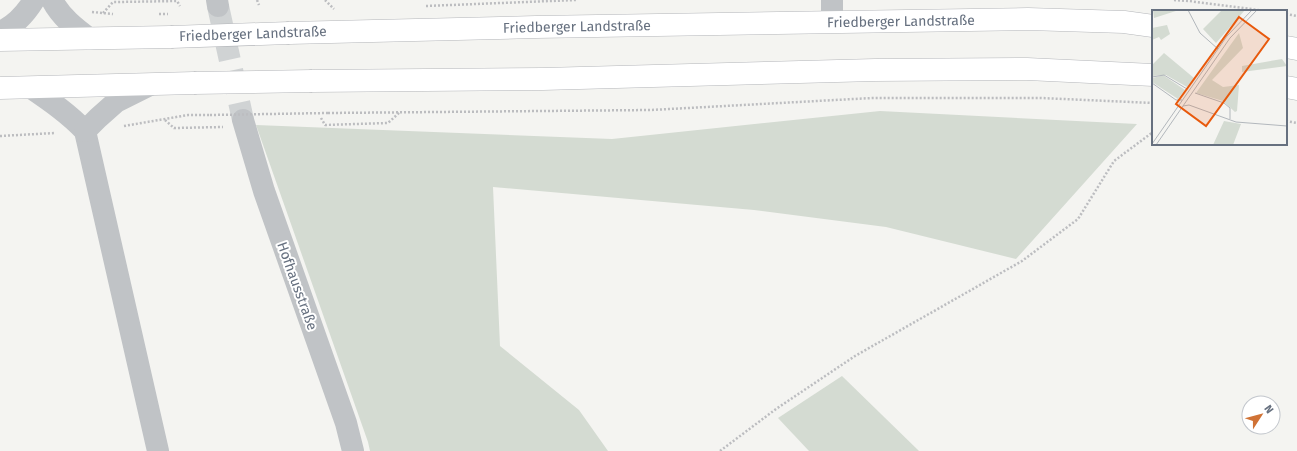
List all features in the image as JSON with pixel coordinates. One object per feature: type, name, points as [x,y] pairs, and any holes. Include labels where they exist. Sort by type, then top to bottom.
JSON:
[{"type":"main road","name":"Friedberger Landstraße","points":[[0,40],[1028,19],[1124,22],[1152,26]]},
{"type":"main road","points":[[1287,47],[1297,49]]},
{"type":"main road","points":[[0,88],[312,81],[543,79],[875,70],[1020,69],[1152,74]]},
{"type":"main road","points":[[1287,87],[1297,89]]},
{"type":"street","points":[[0,32],[23,15],[34,0]]},
{"type":"street","points":[[52,0],[68,23],[90,39]]},
{"type":"street","points":[[832,0],[832,22]]},
{"type":"street","points":[[85,131],[116,102],[152,84]]},
{"type":"street","points":[[31,88],[61,109],[85,131],[158,451]]},
{"type":"street","name":"Hofhausstraße","points":[[243,120],[264,191],[343,416],[353,451]]},
{"type":"path","points":[[257,0],[259,5]]},
{"type":"path","points":[[324,0],[335,10]]},
{"type":"path","points":[[1174,0],[1258,10]]},
{"type":"path","points":[[103,13],[113,2],[177,1],[180,6]]},
{"type":"path","points":[[89,11],[118,15]]},
{"type":"path","points":[[152,14],[159,14]]},
{"type":"path","points":[[1287,14],[1297,16]]},
{"type":"path","points":[[210,115],[651,110],[872,98],[1041,98],[1152,104]]},
{"type":"path","points":[[321,118],[325,125],[388,123],[400,112]]},
{"type":"path","points":[[165,120],[174,128],[220,127]]},
{"type":"path","points":[[1287,121],[1297,123]]},
{"type":"path","points":[[720,451],[776,409],[855,356],[1022,261],[1078,219],[1114,162],[1152,133]]},
{"type":"shaded area","points":[[880,111],[1137,124],[1016,259],[886,227],[754,210],[493,187],[500,346],[579,410],[608,451],[370,451],[256,125],[612,139]]},
{"type":"shaded area","points":[[842,376],[919,451],[809,451],[778,418]]},
{"type":"tunnel","points":[[218,6],[243,120]]}]
